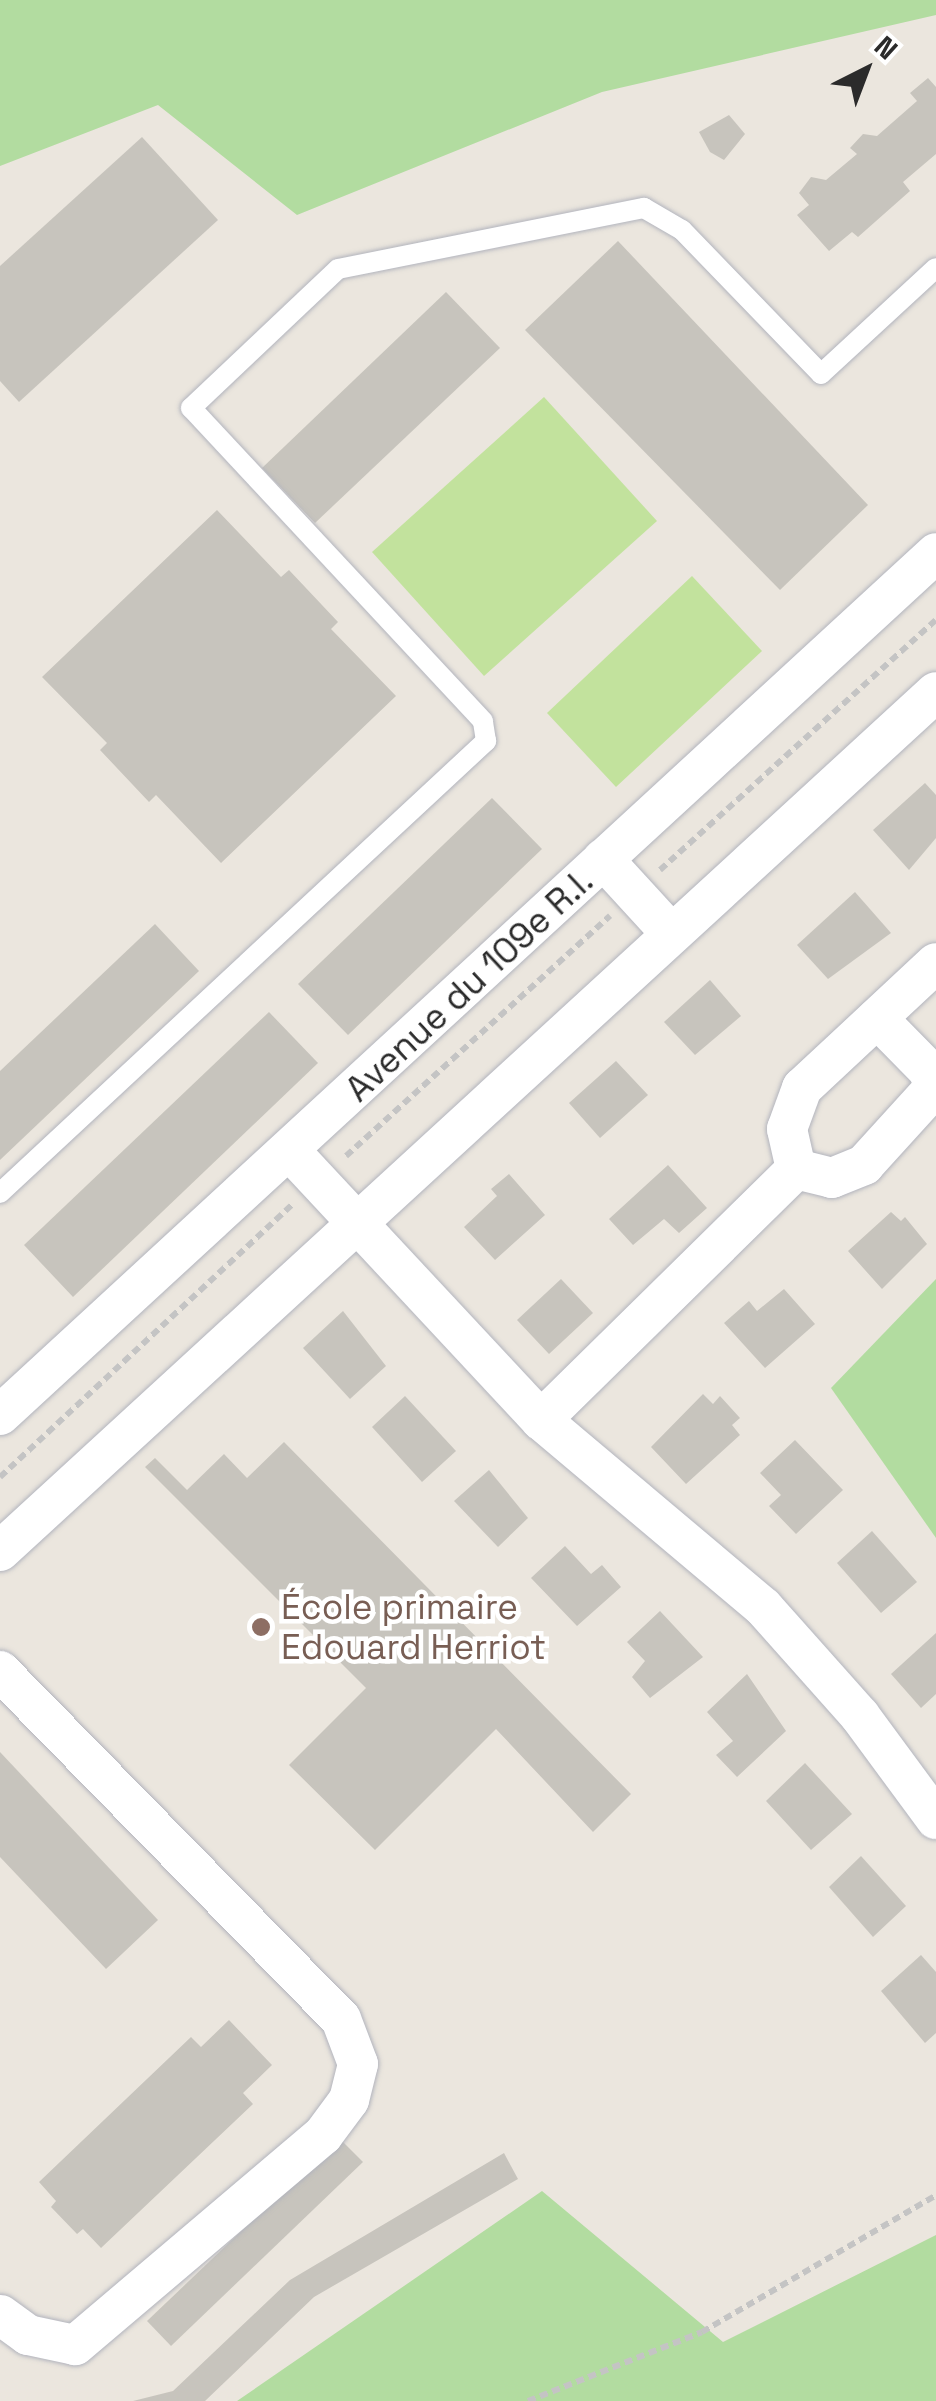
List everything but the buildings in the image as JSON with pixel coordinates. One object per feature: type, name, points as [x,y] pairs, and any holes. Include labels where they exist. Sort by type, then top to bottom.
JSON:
[{"type":"street","name":"Avenue du 109e R.I.","points":[[0,1415],[291,1152],[603,858],[936,553]]},
{"type":"street","points":[[0,1551],[670,932],[936,692]]},
{"type":"street","points":[[603,858],[670,932]]},
{"type":"street","points":[[796,1168],[787,1129],[802,1088],[936,963]]},
{"type":"street","points":[[796,1168],[832,1178],[864,1165],[934,1088],[929,1071],[877,1018]]},
{"type":"street","points":[[291,1152],[541,1420],[764,1606],[923,1780],[936,1819]]},
{"type":"street","points":[[541,1420],[796,1168]]},
{"type":"street","points":[[0,1671],[341,2019],[358,2064],[349,2100],[322,2135],[75,2344],[28,2335],[0,2315]]},
{"type":"lane","points":[[0,1193],[486,742],[483,721],[191,408],[338,269],[644,208],[663,213],[682,230],[821,374],[936,268]]},
{"type":"path","points":[[0,1477],[318,1181],[936,620]]},
{"type":"path","points":[[528,2401],[702,2332],[936,2196]]},
{"type":"green space","points":[[0,0],[936,0],[936,15],[602,92],[297,215],[158,105],[0,166]]},
{"type":"green space","points":[[544,397],[657,521],[484,676],[372,552]]},
{"type":"green space","points":[[692,576],[762,651],[616,787],[547,713]]},
{"type":"green space","points":[[936,1279],[936,1538],[831,1388]]},
{"type":"green space","points":[[542,2191],[723,2342],[936,2235],[936,2401],[237,2401]]},
{"type":"place","name":"École primaire Edouard Herriot","points":[[261,1627]]}]
